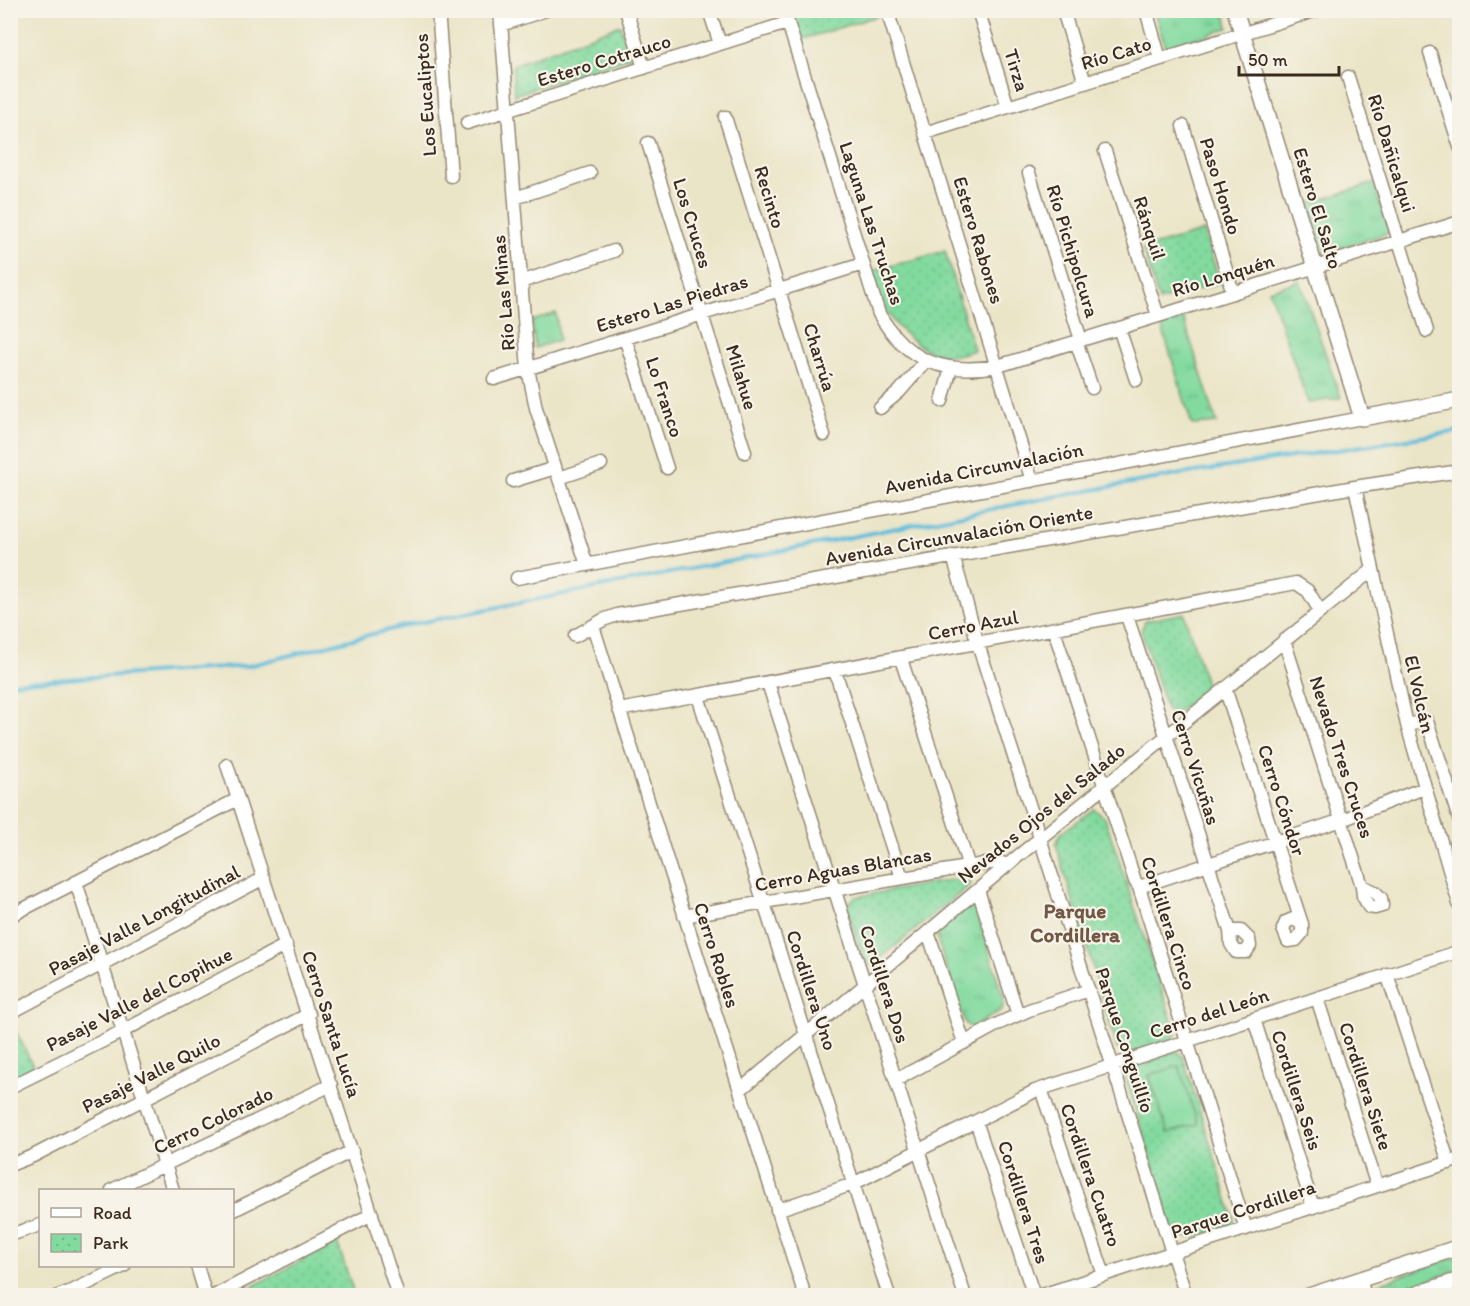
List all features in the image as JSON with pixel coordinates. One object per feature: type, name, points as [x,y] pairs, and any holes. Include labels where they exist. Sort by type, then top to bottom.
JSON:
[{"type":"street","name":"Los Eucaliptos","points":[[438,10],[451,176]]},
{"type":"street","name":"Río Las Minas","points":[[500,10],[528,369],[536,408],[586,565]]},
{"type":"street","points":[[501,25],[546,10]]},
{"type":"street","points":[[626,10],[644,68]]},
{"type":"street","points":[[709,10],[720,44]]},
{"type":"street","name":"Laguna Las Truchas","points":[[784,10],[874,301],[886,325],[905,347],[926,361],[951,368],[974,369],[998,366]]},
{"type":"street","name":"Estero Rabones","points":[[887,10],[1032,481]]},
{"type":"street","name":"Tirza","points":[[978,10],[1008,107]]},
{"type":"street","points":[[1063,10],[1085,83]]},
{"type":"street","points":[[1146,10],[1160,59]]},
{"type":"street","name":"Estero El Salto","points":[[1234,10],[1362,418]]},
{"type":"street","name":"Río Cato","points":[[925,132],[1317,10]]},
{"type":"street","name":"Estero Cotrauco","points":[[467,123],[788,23]]},
{"type":"street","points":[[1430,52],[1460,147]]},
{"type":"street","name":"Río Dañicalqui","points":[[1348,77],[1427,331]]},
{"type":"street","name":"Recinto","points":[[725,117],[779,290]]},
{"type":"street","name":"Paso Hondo","points":[[1183,126],[1233,292]]},
{"type":"street","name":"Los Cruces","points":[[648,143],[702,314]]},
{"type":"street","name":"Ránquil","points":[[1106,151],[1158,316]]},
{"type":"street","points":[[515,198],[590,173]]},
{"type":"street","name":"Río Pichipolcura","points":[[1029,173],[1092,388]]},
{"type":"street","name":"Río Lonquén","points":[[998,366],[1460,222]]},
{"type":"street","points":[[521,282],[614,251]]},
{"type":"street","name":"Estero Las Piedras","points":[[494,379],[863,264]]},
{"type":"street","name":"Charrúa","points":[[779,290],[824,435]]},
{"type":"street","name":"Milahue","points":[[702,314],[745,452]]},
{"type":"street","points":[[1119,328],[1136,380]]},
{"type":"street","name":"Lo Franco","points":[[625,338],[667,468]]},
{"type":"street","points":[[880,408],[899,393],[926,361]]},
{"type":"street","points":[[942,401],[951,368]]},
{"type":"street","name":"Avenida Circunvalación","points":[[517,578],[1460,400]]},
{"type":"street","points":[[513,481],[601,464]]},
{"type":"street","points":[[1354,487],[1460,471]]},
{"type":"street","name":"Avenida Circunvalación Oriente","points":[[575,636],[618,615],[1354,487]]},
{"type":"street","name":"El Volcán","points":[[1354,487],[1407,725],[1460,907]]},
{"type":"street","name":"Parque Conguillío","points":[[953,556],[978,644],[1186,1296]]},
{"type":"street","name":"Nevados Ojos del Salado","points":[[740,1090],[1040,838],[1371,571]]},
{"type":"street","name":"Cerro Azul","points":[[620,711],[1296,584],[1308,591],[1320,611]]},
{"type":"street","name":"Cerro Vicuñas","points":[[1127,616],[1230,931]]},
{"type":"street","name":"Cerro Robles","points":[[593,626],[805,1296]]},
{"type":"street","name":"Cordillera Cinco","points":[[1054,630],[1135,881],[1139,887],[1246,1229]]},
{"type":"street","name":"Nevado Tres Cruces","points":[[1284,640],[1362,886]]},
{"type":"street","points":[[901,659],[969,867]]},
{"type":"street","points":[[835,671],[902,878]]},
{"type":"street","name":"Cordillera Dos","points":[[768,683],[965,1296]]},
{"type":"street","name":"Cerro Cóndor","points":[[1225,688],[1302,924]]},
{"type":"street","name":"Cordillera Uno","points":[[698,696],[889,1296]]},
{"type":"street","name":"El Volcán","points":[[1407,725],[1427,721],[1460,822]]},
{"type":"street","name":"Cerro Santa Lucía","points":[[227,765],[398,1296]]},
{"type":"street","points":[[1139,887],[1342,820],[1424,788]]},
{"type":"street","points":[[10,916],[238,799]]},
{"type":"street","name":"Cerro Aguas Blancas","points":[[684,915],[996,862],[1002,862],[1007,866]]},
{"type":"street","name":"Pasaje Valle Longitudinal","points":[[10,1012],[264,878]]},
{"type":"street","points":[[76,882],[172,1189]]},
{"type":"street","points":[[978,890],[1018,1015]]},
{"type":"street","points":[[928,932],[964,1043]]},
{"type":"street","name":"Pasaje Valle del Copihue","points":[[10,1087],[123,1031],[286,945]]},
{"type":"street","name":"Cerro del León","points":[[777,1209],[853,1184],[1041,1089],[1460,951]]},
{"type":"street","points":[[1387,974],[1454,1161]]},
{"type":"street","points":[[896,1080],[1018,1015],[1089,990]]},
{"type":"street","name":"Cordillera Siete","points":[[1317,998],[1377,1186]]},
{"type":"street","name":"Pasaje Valle Quilo","points":[[10,1165],[33,1156],[309,1014]]},
{"type":"street","name":"Cordillera Seis","points":[[1254,1018],[1313,1207]]},
{"type":"street","name":"Cerro Colorado","points":[[116,1189],[331,1085]]},
{"type":"street","name":"Cordillera Cuatro","points":[[1041,1089],[1104,1275]]},
{"type":"street","name":"Cordillera Tres","points":[[976,1121],[1036,1296]]},
{"type":"street","points":[[234,1210],[352,1151]]},
{"type":"street","name":"Parque Cordillera","points":[[1036,1296],[1454,1161]]},
{"type":"street","points":[[214,1296],[372,1214]]},
{"type":"street","points":[[10,1235],[39,1224]]},
{"type":"street","points":[[1309,1296],[1460,1247]]},
{"type":"street","points":[[58,1296],[122,1267]]},
{"type":"street","points":[[197,1267],[206,1296]]},
{"type":"street","points":[[1360,1279],[1365,1296]]},
{"type":"street","points":[[1411,1296],[1460,1280]]},
{"type":"green space","points":[[791,11],[875,11],[877,16],[800,40]]},
{"type":"green space","points":[[1154,11],[1225,11],[1228,28],[1166,49]]},
{"type":"green space","points":[[620,25],[630,57],[514,95],[513,65]]},
{"type":"green space","points":[[1374,183],[1389,233],[1327,252],[1320,247],[1307,204]]},
{"type":"green space","points":[[1204,231],[1220,283],[1159,301],[1143,249]]},
{"type":"green space","points":[[945,251],[974,350],[956,355],[932,352],[910,339],[901,330],[886,309],[872,271]]},
{"type":"green space","points":[[1300,281],[1341,398],[1308,403],[1269,290]]},
{"type":"green space","points":[[556,313],[559,340],[535,348],[532,321]]},
{"type":"green space","points":[[1183,317],[1217,423],[1192,425],[1162,327]]},
{"type":"green space","points":[[1184,613],[1207,687],[1176,713],[1167,711],[1141,631],[1145,621]]},
{"type":"green space","points":[[1094,809],[1105,818],[1176,1033],[1174,1038],[1137,1052],[1117,1048],[1056,844],[1061,833]]},
{"type":"green space","points":[[967,877],[971,884],[872,965],[864,961],[846,906],[855,897]]},
{"type":"green space","points":[[969,906],[976,908],[1004,1000],[1002,1010],[972,1028],[965,1023],[937,939],[938,931]]},
{"type":"green space","points":[[12,1023],[34,1068],[11,1081],[10,1024]]},
{"type":"green space","points":[[1169,1052],[1178,1052],[1183,1057],[1234,1219],[1232,1224],[1187,1237],[1173,1231],[1125,1075],[1127,1070],[1137,1062]]},
{"type":"green space","points":[[1179,1066],[1198,1124],[1168,1133],[1149,1075]]},
{"type":"green space","points":[[337,1242],[353,1290],[350,1295],[236,1295]]},
{"type":"green space","points":[[1459,1256],[1459,1270],[1384,1295],[1373,1295],[1369,1287]]},
{"type":"waterway","points":[[10,683],[248,666],[408,625],[1053,497],[1182,474],[1460,431]]},
{"type":"district","name":"Parque Cordillera","points":[[1075,923]]}]
